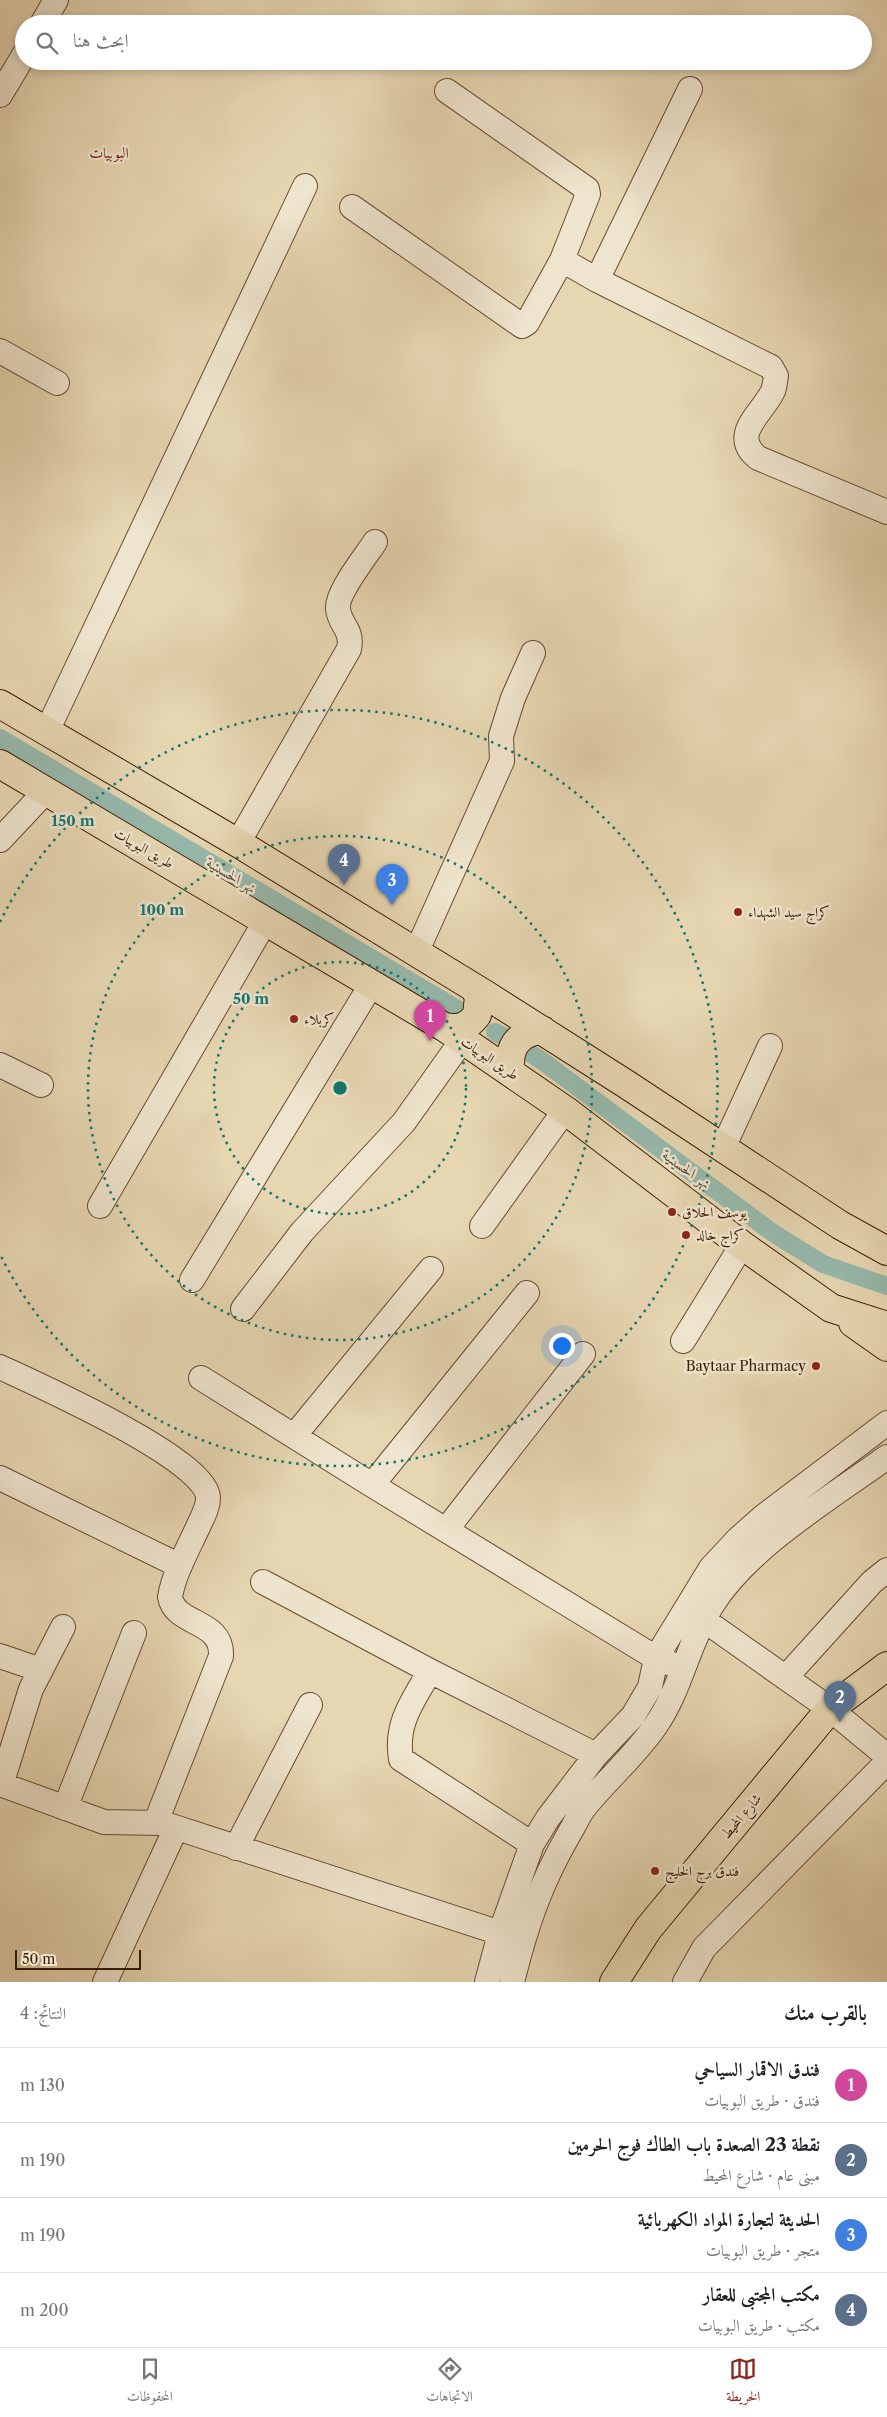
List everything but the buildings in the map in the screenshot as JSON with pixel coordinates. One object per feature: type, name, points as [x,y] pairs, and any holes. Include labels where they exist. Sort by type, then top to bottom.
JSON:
[{"type":"main road","points":[[0,704],[238,843],[542,1030],[840,1225],[887,1251]]},
{"type":"main road","name":"طريق البوبيات","points":[[0,764],[454,1033],[565,1110],[742,1245],[831,1308],[887,1326]]},
{"type":"main road","points":[[454,1033],[454,1029],[471,1023],[477,1015],[480,1006],[479,997],[475,989]]},
{"type":"main road","points":[[511,1072],[510,1051],[515,1042],[527,1033],[542,1030]]},
{"type":"main road","points":[[831,1308],[887,1347]]},
{"type":"main road","name":"شارع المحيط","points":[[614,1982],[648,1929],[830,1709],[887,1666]]},
{"type":"street","points":[[47,15],[56,0]]},
{"type":"street","points":[[0,95],[15,70]]},
{"type":"street","points":[[597,280],[690,89]]},
{"type":"street","points":[[352,206],[522,326],[527,323],[562,260],[588,194],[587,189],[447,91]]},
{"type":"street","points":[[47,731],[305,186]]},
{"type":"street","points":[[562,260],[597,280],[771,367],[776,376],[773,391],[749,426],[746,440],[749,450],[758,458],[887,512]]},
{"type":"street","points":[[0,351],[57,382]]},
{"type":"street","points":[[238,843],[349,649],[350,634],[340,616],[338,607],[341,594],[376,542]]},
{"type":"street","points":[[416,953],[502,760],[501,736],[513,698],[533,652]]},
{"type":"street","points":[[0,840],[46,791]]},
{"type":"street","points":[[100,1206],[266,920]]},
{"type":"street","points":[[192,1280],[371,985]]},
{"type":"street","points":[[243,1310],[302,1232],[404,1122],[454,1033]]},
{"type":"street","points":[[723,1148],[770,1046]]},
{"type":"street","points":[[0,1065],[41,1085]]},
{"type":"street","points":[[482,1226],[565,1110]]},
{"type":"street","points":[[683,1341],[742,1245]]},
{"type":"street","points":[[294,1436],[431,1269]]},
{"type":"street","points":[[372,1486],[527,1293]]},
{"type":"street","points":[[446,1530],[583,1354]]},
{"type":"street","points":[[0,1367],[124,1428],[203,1483],[208,1494],[207,1506],[180,1566],[171,1593],[172,1606],[216,1636],[222,1649],[221,1656],[166,1825],[105,1982]]},
{"type":"street","points":[[201,1378],[372,1486],[656,1658],[681,1669]]},
{"type":"street","points":[[487,1982],[500,1934],[532,1844],[548,1818],[596,1755],[633,1716],[650,1687],[656,1658],[711,1568],[738,1539],[764,1516],[887,1423]]},
{"type":"street","points":[[512,1982],[523,1940],[543,1881],[555,1857],[583,1810],[655,1727],[671,1701],[681,1669],[712,1605],[729,1582],[757,1553],[887,1457]]},
{"type":"street","points":[[0,1478],[180,1566]]},
{"type":"street","points":[[786,1677],[872,1582],[887,1570]]},
{"type":"street","points":[[263,1582],[430,1671],[596,1755]]},
{"type":"street","points":[[704,1620],[830,1709],[887,1756]]},
{"type":"street","points":[[63,1627],[31,1689],[1,1784],[104,1822],[166,1825],[523,1940]]},
{"type":"street","points":[[65,1808],[134,1633]]},
{"type":"street","points":[[0,1656],[41,1670]]},
{"type":"street","points":[[430,1671],[401,1726],[398,1744],[401,1759],[532,1844]]},
{"type":"street","points":[[236,1848],[310,1705]]},
{"type":"street","points":[[685,1982],[704,1948],[887,1762]]},
{"type":"waterway","name":"نهر الحسينية","points":[[0,738],[464,1013]]},
{"type":"waterway","name":"نهر الحسينية","points":[[495,1032],[506,1038]]},
{"type":"waterway","name":"نهر الحسينية","points":[[523,1049],[541,1060],[773,1233],[823,1264],[887,1286]]},
{"type":"place","name":"مكتب المجتبى للعقار","points":[[344,885]]},
{"type":"place","name":"الحديثة لتجارة المواد الكهربائية","points":[[392,905]]},
{"type":"place","name":"كراج سيد الشهداء","points":[[738,912]]},
{"type":"place","name":"كربلاء","points":[[294,1019]]},
{"type":"place","name":"فندق الاقمار السياحي","points":[[430,1041]]},
{"type":"place","name":"يوسف الحلاق","points":[[672,1212]]},
{"type":"place","name":"كراج خالد","points":[[686,1235]]},
{"type":"place","name":"Baytaar Pharmacy","points":[[816,1366]]},
{"type":"place","name":"نقطة 23 الصعدة باب الطاك فوج الحرمين","points":[[840,1722]]},
{"type":"place","name":"فندق برج الخليج","points":[[655,1871]]},
{"type":"district","name":"البوبيات","points":[[109,152]]}]
